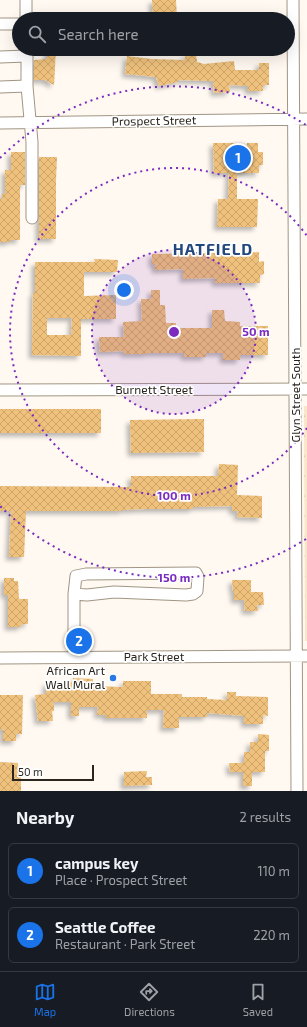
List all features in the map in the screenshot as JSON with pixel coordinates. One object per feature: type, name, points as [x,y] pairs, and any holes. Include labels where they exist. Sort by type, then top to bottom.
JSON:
[{"type":"street","points":[[26,0],[26,12]]},
{"type":"street","name":"Glyn Street South","points":[[293,0],[293,12]]},
{"type":"street","points":[[0,24],[12,24]]},
{"type":"street","points":[[0,57],[12,55]]},
{"type":"street","points":[[27,56],[27,86],[31,123],[32,218]]},
{"type":"street","name":"Glyn Street South","points":[[293,56],[293,119],[301,389],[302,656],[297,791]]},
{"type":"street","points":[[0,87],[27,86]]},
{"type":"street","name":"Prospect Street","points":[[0,123],[307,119]]},
{"type":"street","name":"Burnett Street","points":[[0,390],[301,389]]},
{"type":"street","points":[[74,594],[87,595],[114,592],[194,594],[197,591],[198,577],[196,573],[86,574],[76,576],[74,594],[74,657]]},
{"type":"street","name":"Park Street","points":[[0,658],[302,656]]},
{"type":"green space","points":[[304,406],[307,406],[307,641],[305,641]]},
{"type":"building","points":[[152,0],[176,0],[177,12],[153,12]]},
{"type":"building","points":[[47,56],[56,56],[54,85],[45,80],[34,80],[34,60],[47,59]]},
{"type":"building","points":[[127,56],[152,59],[185,60],[185,56],[196,56],[197,62],[204,64],[234,61],[235,70],[259,70],[259,63],[269,63],[269,85],[263,85],[263,91],[248,91],[248,86],[229,85],[230,92],[214,93],[213,81],[178,80],[178,82],[159,86],[156,77],[125,74]]},
{"type":"building","points":[[213,143],[240,143],[242,155],[247,154],[247,143],[258,143],[258,152],[263,152],[263,165],[259,165],[259,173],[237,173],[237,199],[258,199],[257,227],[217,227],[218,199],[228,199],[229,173],[214,173]]},
{"type":"building","points":[[11,152],[25,152],[25,185],[20,185],[20,240],[0,242],[0,199],[2,199],[2,194],[5,194],[5,170],[11,170]]},
{"type":"building","points":[[39,157],[57,157],[56,239],[39,239]]},
{"type":"building","points":[[259,252],[259,262],[264,261],[264,274],[260,275],[260,283],[215,283],[215,278],[183,279],[183,269],[155,270],[155,264],[152,264],[152,254]]},
{"type":"building","points":[[94,259],[118,260],[117,272],[84,272],[84,296],[116,295],[116,319],[81,319],[81,356],[32,355],[35,262],[95,262]],"holes":[[[47,318],[72,318],[71,335],[47,335]]]},
{"type":"building","points":[[151,290],[160,290],[160,305],[165,305],[166,323],[176,323],[176,328],[212,328],[212,310],[224,310],[225,321],[240,322],[240,326],[268,326],[268,355],[240,355],[240,360],[223,360],[223,353],[206,353],[206,357],[184,357],[184,353],[124,354],[124,351],[100,352],[99,337],[124,337],[123,322],[142,321],[141,299],[151,299]]},
{"type":"building","points":[[0,409],[101,409],[101,433],[0,433]]},
{"type":"building","points":[[204,419],[204,452],[131,453],[130,420]]},
{"type":"building","points":[[219,464],[238,465],[237,495],[262,496],[262,518],[237,517],[238,511],[232,511],[232,506],[193,507],[193,509],[144,509],[122,511],[26,511],[24,557],[9,557],[11,511],[0,511],[0,486],[131,487],[131,476],[218,476]]},
{"type":"building","points":[[4,578],[14,578],[14,581],[18,581],[19,599],[28,599],[28,624],[22,624],[21,627],[8,627],[8,595],[4,595]]},
{"type":"building","points":[[232,580],[251,580],[251,592],[263,592],[264,605],[257,605],[258,611],[245,611],[244,600],[234,600]]},
{"type":"building","points":[[73,678],[93,679],[93,686],[123,687],[123,681],[151,681],[151,694],[182,694],[182,697],[207,697],[207,699],[227,700],[227,692],[236,692],[236,696],[268,697],[268,716],[263,715],[263,724],[244,724],[244,716],[207,713],[207,717],[179,717],[179,728],[163,728],[164,710],[147,710],[147,718],[106,718],[106,715],[97,715],[98,707],[79,707],[79,716],[71,716],[71,702],[54,702],[54,711],[52,711],[53,721],[38,721],[35,695],[46,694],[46,683],[73,682]]},
{"type":"building","points":[[0,695],[23,695],[22,734],[16,734],[16,741],[3,741],[3,729],[0,730]]},
{"type":"building","points":[[258,734],[269,735],[269,751],[265,751],[265,772],[252,772],[252,786],[243,786],[243,772],[230,772],[229,763],[244,763],[244,752],[250,752],[250,742],[258,742]]},
{"type":"building","points":[[0,762],[18,763],[18,771],[21,773],[21,791],[0,791]]},
{"type":"building","points":[[147,771],[146,777],[152,777],[152,785],[124,786],[124,772]]},
{"type":"place","name":"campus key","points":[[238,158]]},
{"type":"place","name":"Seattle Coffee","points":[[79,641]]},
{"type":"place","name":"African Art Wall Mural","points":[[113,678]]},
{"type":"district","name":"HATFIELD","points":[[213,249]]}]
